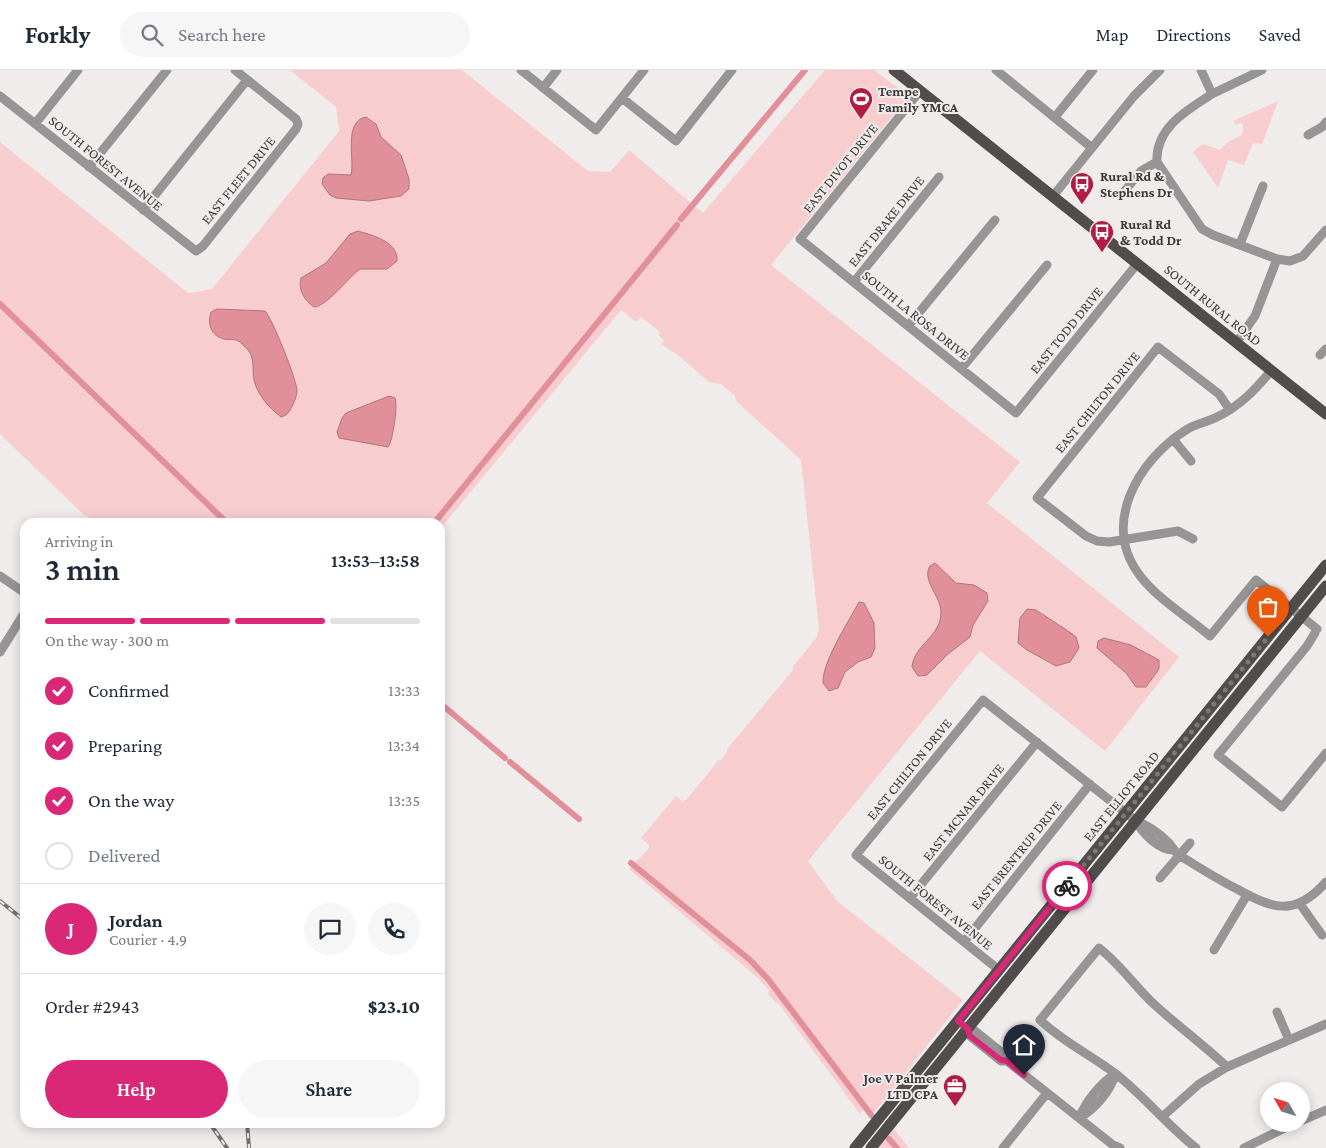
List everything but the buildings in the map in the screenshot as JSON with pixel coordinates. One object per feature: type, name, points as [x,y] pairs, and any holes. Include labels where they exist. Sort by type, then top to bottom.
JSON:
[{"type":"main road","name":"SOUTH RURAL ROAD","points":[[894,70],[1326,414]]},
{"type":"main road","name":"EAST ELLIOT ROAD","points":[[855,1148],[1326,565]]},
{"type":"main road","name":"EAST ELLIOT ROAD","points":[[875,1143],[1326,586]]},
{"type":"main road","points":[[1168,760],[1178,768]]},
{"type":"street","points":[[36,124],[78,70]]},
{"type":"street","points":[[89,167],[167,70]]},
{"type":"street","points":[[143,210],[247,80],[234,70]]},
{"type":"street","points":[[521,70],[596,130],[644,70]]},
{"type":"street","points":[[543,88],[557,70]]},
{"type":"street","points":[[622,98],[676,141],[732,70]]},
{"type":"street","points":[[1054,117],[1092,70]]},
{"type":"street","points":[[1053,196],[1134,96],[1160,70]]},
{"type":"street","points":[[1202,70],[1212,94]]},
{"type":"street","points":[[1262,70],[1212,94],[1181,114],[1170,125],[1157,150],[1158,162],[1202,229],[1277,259],[1290,261],[1303,256],[1326,230]]},
{"type":"street","points":[[999,71],[1092,148]]},
{"type":"street","name":"EAST FLEET DRIVE","points":[[196,251],[203,246],[298,124],[296,119],[247,80]]},
{"type":"street","name":"EAST DIVOT DRIVE","points":[[800,239],[920,90]]},
{"type":"street","name":"SOUTH FOREST AVENUE","points":[[0,96],[196,251]]},
{"type":"street","points":[[1308,135],[1322,127],[1326,122]]},
{"type":"street","points":[[1123,193],[1141,171],[1158,162]]},
{"type":"street","name":"EAST DRAKE DRIVE","points":[[854,282],[939,177]]},
{"type":"street","points":[[1240,244],[1263,186]]},
{"type":"street","points":[[908,326],[995,220]]},
{"type":"street","name":"SOUTH LA ROSA DRIVE","points":[[800,239],[1016,413]]},
{"type":"street","points":[[1236,343],[1255,316],[1277,259]]},
{"type":"street","name":"EAST TODD DRIVE","points":[[1016,413],[1137,264]]},
{"type":"street","points":[[961,369],[1046,265]]},
{"type":"street","name":"EAST CHILTON DRIVE","points":[[1124,540],[1109,542],[1086,536],[1038,498],[1158,347],[1219,394],[1230,410]]},
{"type":"street","points":[[1271,371],[1247,399],[1230,410],[1188,429],[1173,439],[1135,482],[1128,497],[1123,517],[1124,540],[1130,560],[1140,576],[1210,636],[1256,580],[1301,616],[1316,631],[1307,646],[1218,755],[1282,807],[1326,753]]},
{"type":"street","points":[[1173,439],[1191,461]]},
{"type":"street","points":[[1124,540],[1178,531],[1194,539]]},
{"type":"street","points":[[0,576],[20,590]]},
{"type":"street","points":[[0,652],[20,620]]},
{"type":"street","name":"EAST CHILTON DRIVE","points":[[856,855],[983,700],[1037,742]]},
{"type":"street","points":[[1037,742],[1136,821],[1140,830],[1159,840],[1166,850],[1176,853],[1263,904],[1281,907],[1300,904],[1315,895],[1326,882]]},
{"type":"street","name":"EAST MCNAIR DRIVE","points":[[910,898],[1037,742]]},
{"type":"street","name":"EAST BRENTRUP DRIVE","points":[[964,942],[1090,784]]},
{"type":"street","points":[[1160,878],[1176,853],[1190,843]]},
{"type":"street","name":"SOUTH FOREST AVENUE","points":[[856,855],[999,970]]},
{"type":"street","points":[[1214,950],[1247,895]]},
{"type":"street","points":[[1300,904],[1322,935]]},
{"type":"street","points":[[1196,1148],[1115,1074],[1056,1036],[1040,1020],[1099,948],[1113,959],[1154,1005],[1208,1048],[1227,1067]]},
{"type":"street","points":[[1276,1012],[1289,1040]]},
{"type":"street","points":[[958,1021],[968,1029],[972,1038],[1001,1060],[1007,1061],[1115,1147]]},
{"type":"street","points":[[1162,1117],[1199,1084],[1227,1067],[1326,1024]]},
{"type":"street","points":[[1079,1118],[1100,1094],[1107,1079],[1115,1074]]},
{"type":"street","points":[[1003,1148],[1047,1093]]},
{"type":"street","points":[[1310,1116],[1326,1110]]},
{"type":"street","points":[[1244,1148],[1277,1132]]},
{"type":"shaded area","points":[[290,70],[462,70],[588,171],[610,172],[629,150],[703,213],[825,70],[874,70],[909,96],[771,265],[1020,462],[987,503],[1179,657],[1105,751],[980,651],[808,861],[837,901],[963,1000],[873,1114],[866,1106],[860,1114],[778,1003],[768,994],[769,990],[758,978],[629,869],[649,848],[649,845],[641,838],[676,796],[682,801],[686,800],[718,761],[721,760],[727,749],[793,670],[793,666],[817,637],[819,629],[801,460],[736,401],[735,396],[721,384],[709,382],[678,355],[661,344],[664,340],[658,335],[660,332],[641,317],[636,322],[621,310],[445,523],[445,518],[90,518],[84,515],[0,434],[0,142],[188,293],[212,289],[339,131],[336,107]]},
{"type":"shaded area","points":[[1278,101],[1262,144],[1253,143],[1244,165],[1228,160],[1218,188],[1193,152],[1203,144],[1220,150],[1228,142],[1242,135],[1243,124],[1236,125],[1233,121]]},
{"type":"shaded area","points":[[366,117],[376,124],[381,137],[401,155],[409,179],[409,189],[401,196],[369,201],[336,198],[330,195],[322,184],[323,178],[328,174],[351,175],[352,133],[359,120]]},
{"type":"shaded area","points":[[358,231],[384,240],[394,249],[397,261],[387,269],[360,269],[325,302],[314,307],[303,294],[300,287],[301,278],[326,263],[350,234]]},
{"type":"shaded area","points":[[217,309],[265,311],[284,350],[296,385],[296,397],[286,415],[281,417],[268,405],[261,395],[254,380],[252,360],[248,350],[238,341],[224,339],[216,335],[211,329],[211,312]]},
{"type":"shaded area","points":[[389,396],[395,398],[396,408],[393,431],[388,447],[339,438],[337,432],[346,413]]},
{"type":"shaded area","points":[[935,563],[956,583],[974,585],[987,593],[988,601],[973,625],[970,637],[948,654],[927,675],[918,676],[912,667],[914,659],[940,621],[940,607],[928,577],[930,566]]},
{"type":"shaded area","points":[[859,602],[864,603],[874,623],[875,648],[871,657],[858,662],[845,672],[838,688],[829,691],[823,683],[827,664]]},
{"type":"shaded area","points":[[1027,609],[1036,610],[1076,637],[1079,648],[1070,662],[1056,666],[1018,643],[1020,618]]},
{"type":"shaded area","points":[[1104,638],[1131,645],[1159,660],[1159,669],[1146,687],[1136,687],[1126,673],[1097,648],[1098,641]]},
{"type":"shaded area","points":[[894,1129],[909,1148],[877,1148]]},
{"type":"waterway","points":[[681,219],[805,70]]},
{"type":"waterway","points":[[438,518],[677,225]]},
{"type":"waterway","points":[[0,304],[222,518]]},
{"type":"waterway","points":[[445,707],[505,758]]},
{"type":"waterway","points":[[510,762],[579,819]]},
{"type":"waterway","points":[[631,863],[750,960],[768,979],[872,1116]]},
{"type":"waterway","points":[[889,1139],[897,1148]]},
{"type":"railway","points":[[0,901],[20,917]]},
{"type":"railway","points":[[213,1128],[227,1148]]},
{"type":"railway","points":[[247,1128],[249,1148]]},
{"type":"way so far","points":[[1067,886],[1268,637]]},
{"type":"place","name":"Tempe Family YMCA","points":[[861,120]]},
{"type":"place","name":"Rural Rd & Stephens Dr","points":[[1082,205]]},
{"type":"place","name":"Rural Rd & Todd Dr","points":[[1102,253]]},
{"type":"place","name":"Joe V Palmer LTD CPA","points":[[955,1107]]},
{"type":"route","points":[[1024,1075],[1007,1061],[1001,1060],[972,1038],[968,1029],[958,1021],[1067,886]]}]
